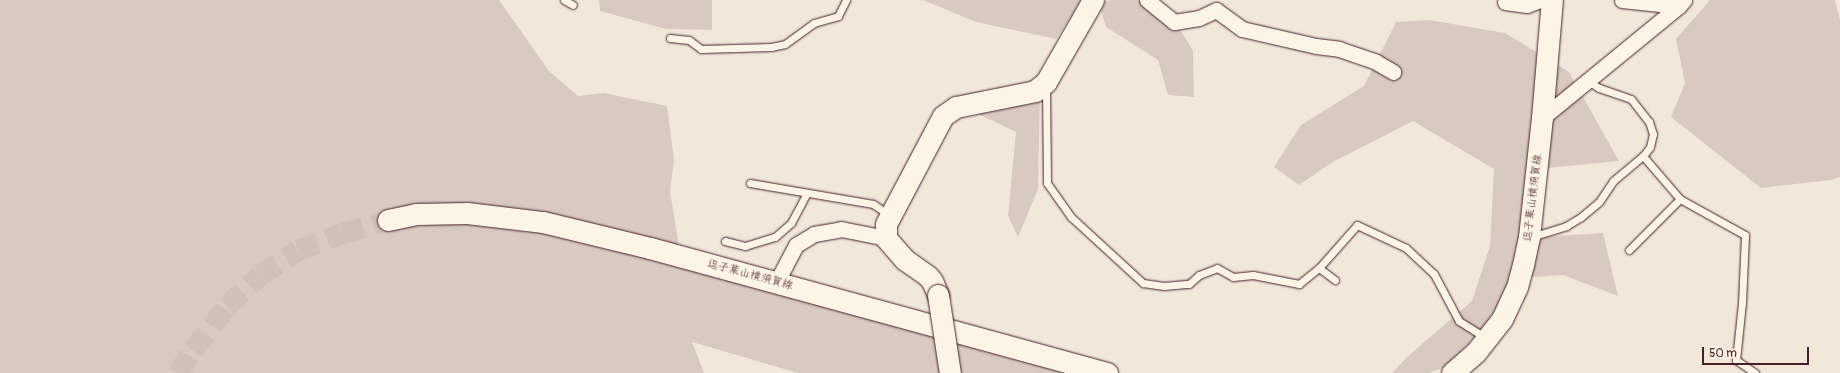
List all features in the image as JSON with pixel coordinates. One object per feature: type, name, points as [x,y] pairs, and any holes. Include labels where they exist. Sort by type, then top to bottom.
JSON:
[{"type":"main road","points":[[950,373],[938,295],[932,281],[928,276],[905,260],[886,238],[886,224],[943,116],[956,107],[1035,91],[1046,82],[1093,0]]},
{"type":"main road","name":"逗子葉山横須賀線","points":[[1452,373],[1476,352],[1502,319],[1517,287],[1529,237],[1542,118],[1552,0]]},
{"type":"main road","name":"逗子葉山横須賀線","points":[[388,220],[416,214],[467,214],[543,222],[776,282],[1107,373]]},
{"type":"street","points":[[1147,0],[1174,22],[1199,18],[1216,10],[1242,28],[1316,46],[1339,49],[1376,62],[1393,72]]},
{"type":"street","points":[[1505,2],[1527,5],[1540,0]]},
{"type":"street","points":[[1622,0],[1682,3]]},
{"type":"street","points":[[1542,118],[1682,3]]},
{"type":"street","points":[[776,282],[796,245],[814,234],[841,229],[886,238]]},
{"type":"lane","points":[[564,0],[573,5]]},
{"type":"lane","points":[[670,38],[689,40],[701,50],[771,47],[785,44],[814,24],[838,16],[846,0]]},
{"type":"lane","points":[[1529,237],[1566,226],[1581,217],[1599,202],[1613,181],[1643,156],[1650,147],[1652,134],[1649,122],[1641,109],[1631,99],[1599,88],[1588,81]]},
{"type":"lane","points":[[1046,82],[1047,183],[1071,217],[1143,283],[1164,286],[1189,284],[1199,275],[1217,268],[1233,277],[1253,276],[1299,284],[1319,268],[1357,225],[1406,248],[1434,274],[1459,321],[1487,338]]},
{"type":"lane","points":[[1643,156],[1680,199],[1745,235],[1741,310],[1736,360],[1754,373]]},
{"type":"lane","points":[[750,183],[872,204],[890,216]]},
{"type":"lane","points":[[725,241],[745,246],[775,237],[791,223],[807,193]]},
{"type":"lane","points":[[1629,250],[1680,199]]},
{"type":"lane","points":[[1319,268],[1335,280]]},
{"type":"shaded area","points":[[0,0],[499,0],[549,71],[578,96],[604,93],[667,106],[674,160],[670,191],[680,253],[1066,373],[798,373],[692,342],[704,373],[0,373]]},
{"type":"shaded area","points":[[599,0],[712,0],[712,30],[666,29],[600,11]]},
{"type":"shaded area","points":[[923,0],[1082,0],[1056,39],[976,22]]},
{"type":"shaded area","points":[[1111,0],[1137,0],[1168,9],[1193,51],[1194,97],[1168,95],[1158,60],[1106,27],[1099,4]]},
{"type":"shaded area","points":[[1710,0],[1835,0],[1840,20],[1840,177],[1831,180],[1761,188],[1671,117],[1685,83],[1676,39]]},
{"type":"shaded area","points":[[1429,20],[1505,33],[1569,72],[1619,161],[1547,168],[1539,237],[1603,233],[1618,296],[1563,275],[1532,277],[1447,366],[1429,373],[1392,373],[1407,357],[1472,301],[1490,246],[1494,169],[1413,121],[1331,163],[1299,185],[1274,167],[1301,125],[1364,86],[1396,22]]},
{"type":"shaded area","points":[[1040,97],[1038,189],[1018,237],[1008,216],[1016,132],[974,112]]},
{"type":"tunnel","points":[[178,373],[193,350],[227,306],[260,275],[298,250],[343,233],[388,220]]}]
